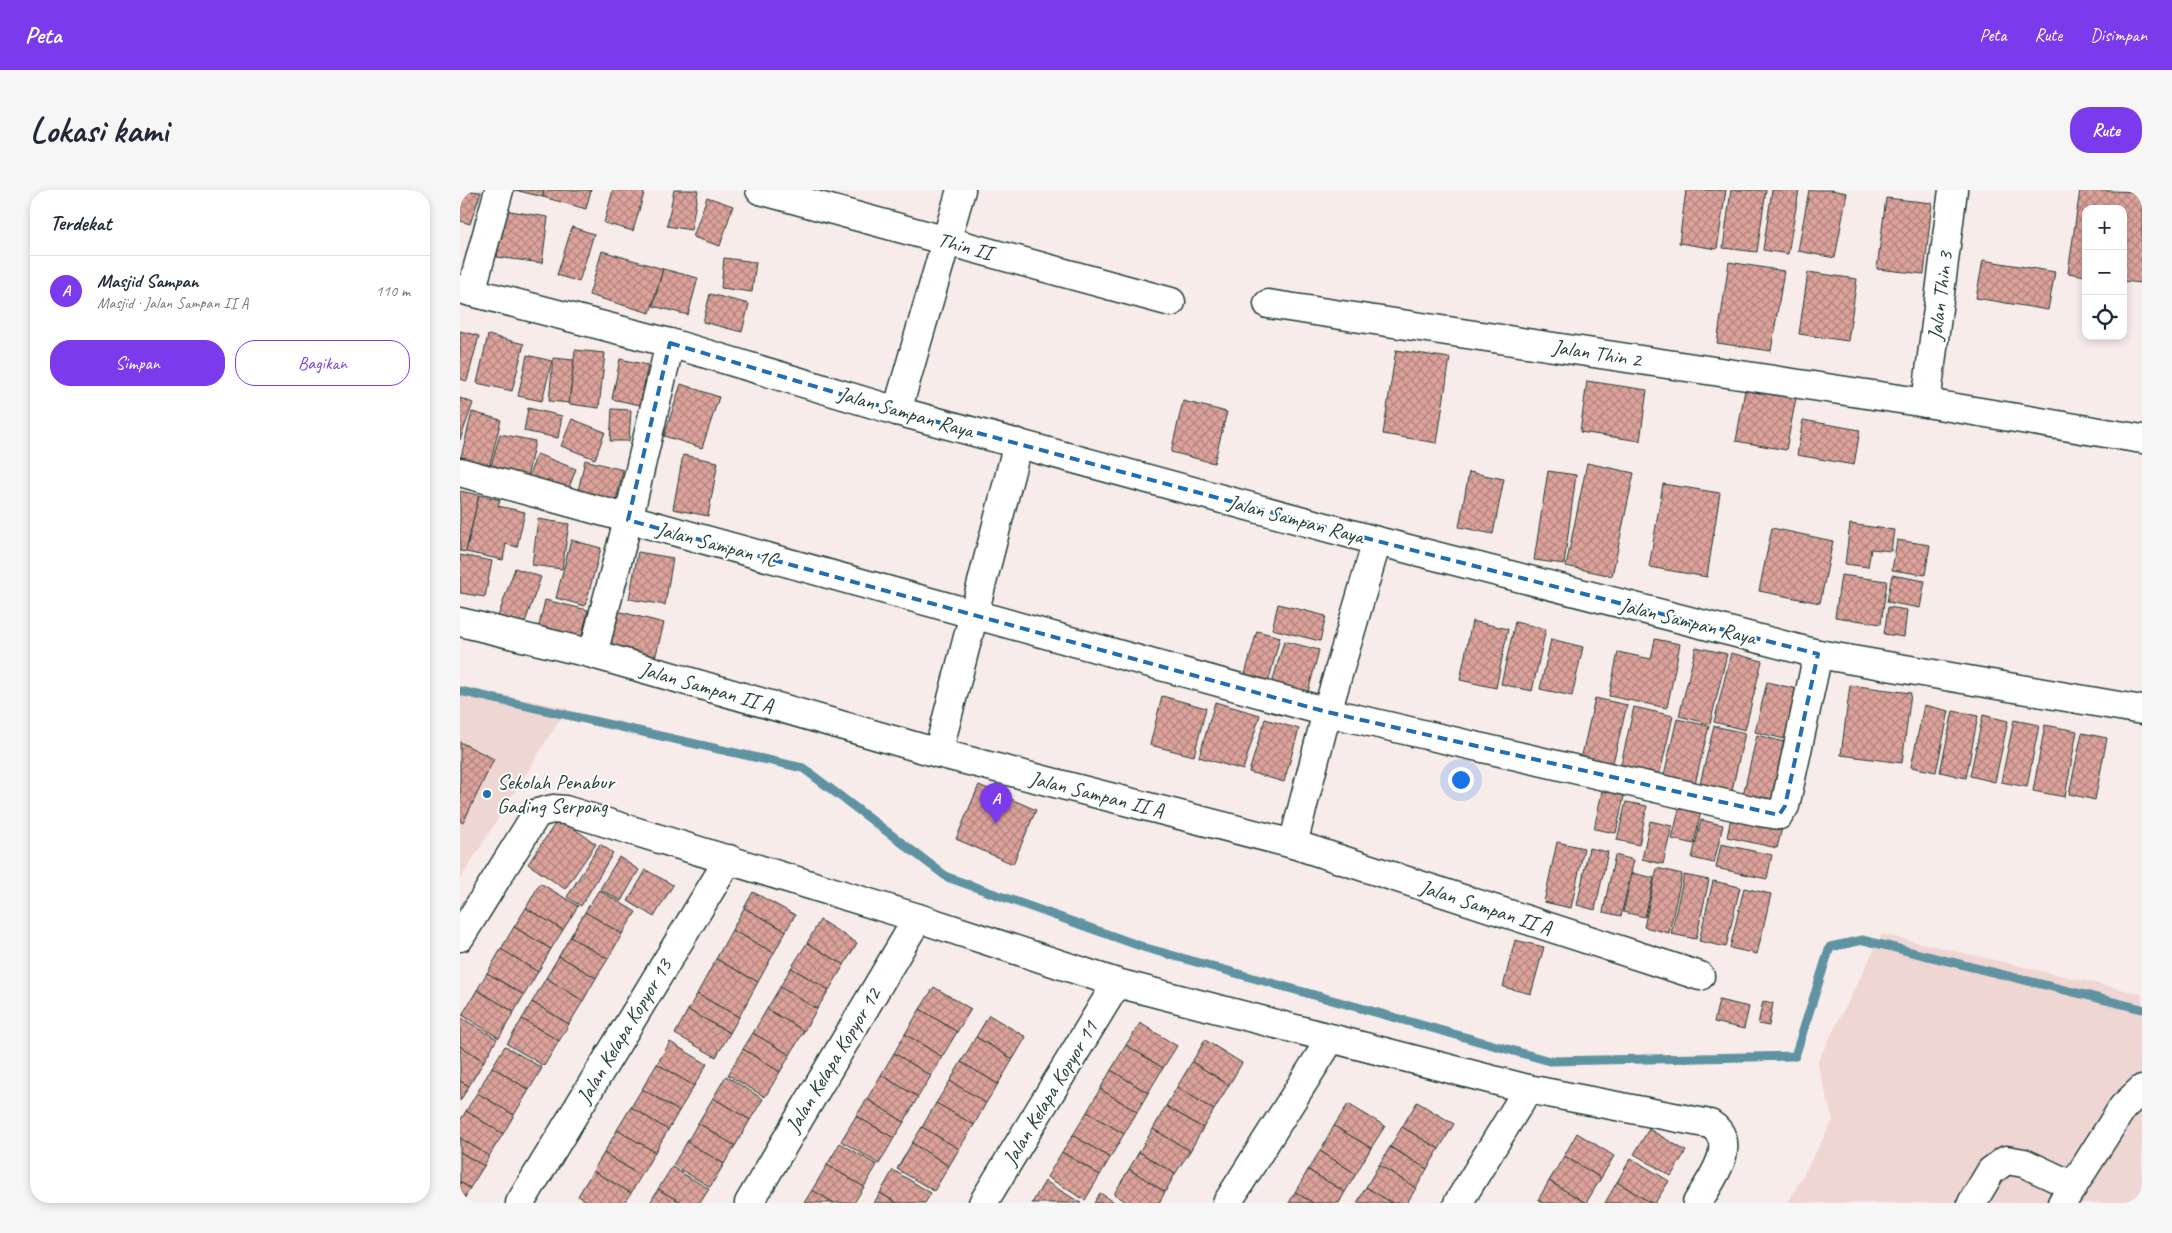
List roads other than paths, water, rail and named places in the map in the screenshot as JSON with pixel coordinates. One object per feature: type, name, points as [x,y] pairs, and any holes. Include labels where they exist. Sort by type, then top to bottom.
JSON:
[{"type":"street","points":[[465,291],[499,190]]},
{"type":"street","name":"Thin II","points":[[760,190],[1171,302]]},
{"type":"street","points":[[897,411],[961,190]]},
{"type":"street","name":"Jalan Thin 3","points":[[1926,403],[1950,190]]},
{"type":"street","name":"Jalan Sampan Raya","points":[[465,291],[670,344],[897,411],[1377,541],[1818,654],[2142,710]]},
{"type":"street","name":"Jalan Thin 2","points":[[1268,304],[1926,403],[2142,439]]},
{"type":"street","points":[[593,654],[628,520],[670,344]]},
{"type":"street","points":[[938,753],[1018,443]]},
{"type":"street","name":"Jalan Sampan 1C","points":[[460,472],[974,615]]},
{"type":"street","points":[[1293,844],[1327,712],[1377,541]]},
{"type":"street","points":[[974,615],[1327,712],[1734,808],[1779,815],[1786,806],[1818,654]]},
{"type":"street","name":"Jalan Sampan II A","points":[[460,622],[593,654],[938,753],[1293,844],[1700,976]]},
{"type":"street","points":[[460,937],[537,813],[553,809],[566,810],[918,918],[1117,984],[1330,1040],[1528,1089],[1710,1124],[1718,1129],[1723,1138],[1724,1150],[1697,1203]]},
{"type":"street","name":"Jalan Kelapa Kopyor 13","points":[[520,1203],[729,859]]},
{"type":"street","name":"Jalan Kelapa Kopyor 12","points":[[749,1203],[918,918]]},
{"type":"street","name":"Jalan Kelapa Kopyor 11","points":[[983,1203],[1117,984]]},
{"type":"street","points":[[1226,1203],[1330,1040]]},
{"type":"street","points":[[1458,1203],[1528,1089]]},
{"type":"street","points":[[1972,1203],[1991,1171],[2006,1160],[2024,1163],[2068,1194],[2123,1107],[2142,1089]]},
{"type":"waterway","points":[[460,691],[803,768],[947,877],[1146,948],[1550,1061],[1795,1056],[1830,947],[1863,940],[2142,1009]]},
{"type":"place","name":"Sekolah Penabur Gading Serpong","points":[[487,794]]},
{"type":"place","name":"Masjid Sampan","points":[[996,824]]}]
